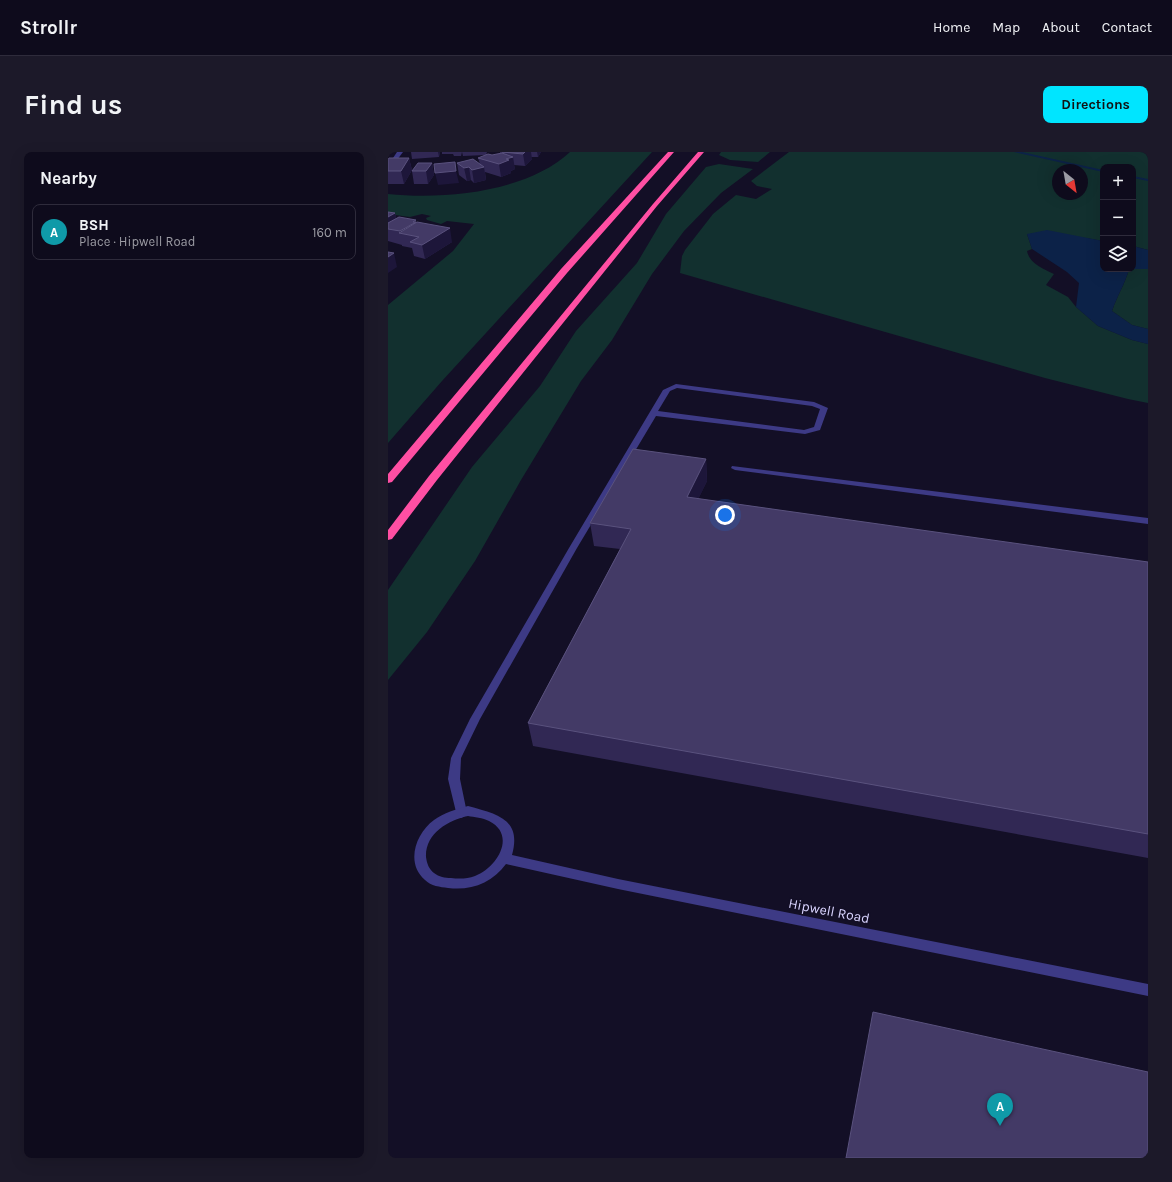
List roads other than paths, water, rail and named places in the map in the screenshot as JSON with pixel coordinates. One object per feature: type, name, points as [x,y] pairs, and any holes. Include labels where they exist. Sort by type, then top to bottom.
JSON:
[{"type":"highway","points":[[388,480],[559,277],[671,152]]},
{"type":"highway","points":[[388,537],[433,478],[655,205],[701,152]]},
{"type":"street","points":[[388,163],[395,159],[400,152]]},
{"type":"street","points":[[461,813],[454,779],[456,758],[479,712],[634,450],[653,413],[667,390],[676,386],[814,404],[824,408],[817,428],[805,432],[653,413]]},
{"type":"street","points":[[735,468],[1148,521]]},
{"type":"street","points":[[482,812],[494,817],[504,824],[509,835],[509,848],[505,859],[495,871],[480,880],[463,885],[447,884],[434,880],[423,871],[419,860],[422,841],[437,824],[461,813],[482,812]]},
{"type":"street","name":"Hipwell Road","points":[[505,859],[618,884],[1148,990]]},
{"type":"water","points":[[1047,230],[1100,240],[1100,272],[1128,272],[1112,311],[1132,325],[1148,329],[1148,344],[1132,340],[1098,326],[1076,307],[1079,283],[1067,272],[1032,249],[1027,234]]},
{"type":"water","points":[[1136,247],[1148,250],[1148,269],[1136,269]]},
{"type":"waterway","points":[[1016,152],[1100,170]]},
{"type":"waterway","points":[[1136,178],[1148,180]]},
{"type":"place","name":"BSH","points":[[1000,1126]]}]
